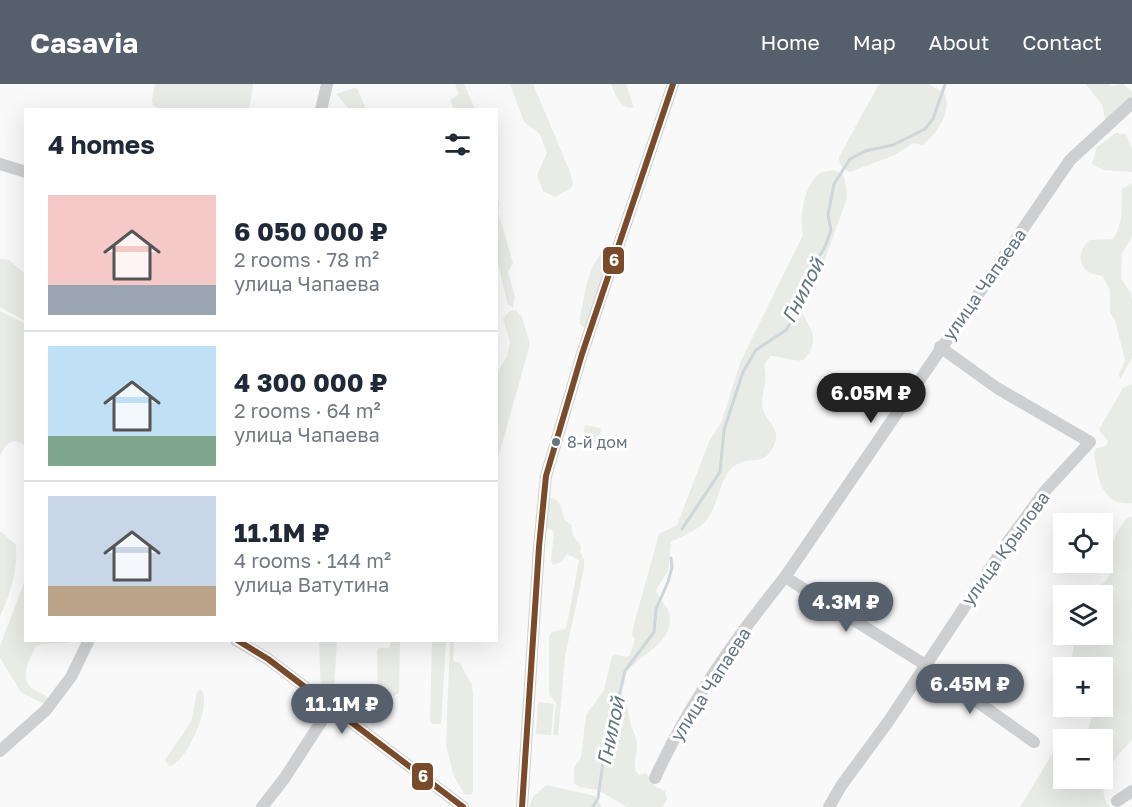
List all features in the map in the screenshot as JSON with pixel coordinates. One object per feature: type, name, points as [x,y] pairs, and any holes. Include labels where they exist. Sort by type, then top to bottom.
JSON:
[{"type":"street","points":[[321,108],[327,84]]},
{"type":"street","points":[[522,807],[538,547],[546,476],[582,354],[673,84]]},
{"type":"street","name":"улица Чапаева","points":[[655,778],[696,698],[734,643],[785,577],[940,347],[1070,160],[1132,103]]},
{"type":"street","points":[[0,164],[24,171]]},
{"type":"street","name":"улица Крылова","points":[[829,807],[841,786],[888,722],[924,664],[1039,500],[1090,442],[998,388],[940,347]]},
{"type":"street","points":[[785,577],[924,664],[1034,742]]},
{"type":"street","points":[[0,751],[46,710],[71,677],[88,642]]},
{"type":"street","points":[[239,642],[268,660],[463,807]]},
{"type":"street","points":[[262,807],[284,779],[321,722],[320,700]]},
{"type":"street","points":[[1117,801],[1132,791]]},
{"type":"shaded area","points":[[155,84],[253,84],[249,108],[158,108],[153,105]]},
{"type":"shaded area","points":[[455,84],[464,84],[475,108],[454,108],[450,100],[459,94]]},
{"type":"shaded area","points":[[510,84],[533,84],[570,172],[573,184],[571,188],[555,197],[543,191],[537,175],[547,153],[540,134],[524,122]]},
{"type":"shaded area","points":[[611,84],[626,84],[634,108],[621,104]]},
{"type":"shaded area","points":[[879,84],[929,84],[945,94],[947,101],[945,115],[938,129],[923,145],[913,143],[895,155],[850,172],[842,166],[839,157]]},
{"type":"shaded area","points":[[1086,84],[1112,86],[1123,84],[1132,92],[1132,100],[1110,120],[1105,119],[1102,105]]},
{"type":"shaded area","points":[[355,88],[366,108],[348,108],[336,94]]},
{"type":"shaded area","points":[[1116,133],[1126,134],[1132,149],[1132,172],[1103,170],[1092,164],[1097,147]]},
{"type":"shaded area","points":[[834,170],[843,175],[847,198],[821,268],[798,303],[812,331],[813,344],[804,360],[770,356],[764,365],[762,405],[776,433],[775,443],[771,451],[761,459],[746,461],[734,466],[725,477],[709,517],[693,531],[671,542],[668,571],[656,590],[669,613],[669,629],[664,638],[638,660],[624,676],[621,691],[637,741],[635,770],[639,775],[646,773],[655,786],[665,791],[667,799],[663,807],[627,807],[598,790],[580,787],[574,783],[574,767],[581,758],[586,715],[604,690],[612,656],[615,654],[626,657],[630,655],[635,639],[632,635],[633,628],[659,534],[677,525],[709,442],[722,421],[740,363],[803,235],[802,211],[806,194],[819,174]]},
{"type":"shaded area","points":[[1132,183],[1132,236],[1122,254],[1121,279],[1131,293],[1132,358],[1120,379],[1119,374],[1125,360],[1115,320],[1110,313],[1110,290],[1103,277],[1086,270],[1081,261],[1081,252],[1090,240],[1113,239],[1120,221],[1122,189]]},
{"type":"shaded area","points":[[498,212],[513,263],[508,272],[515,297],[513,307],[508,305],[498,264]]},
{"type":"shaded area","points":[[610,246],[614,249],[587,327],[583,327],[580,324],[580,317],[592,268],[597,259]]},
{"type":"shaded area","points":[[0,259],[9,260],[24,273],[24,320],[0,307]]},
{"type":"shaded area","points":[[516,310],[522,317],[530,344],[498,458],[498,371],[507,356],[510,342],[503,319],[510,311]]},
{"type":"shaded area","points":[[0,311],[24,323],[24,445],[14,441],[10,442],[0,456]]},
{"type":"shaded area","points":[[1132,384],[1132,503],[1121,503],[1113,500],[1102,488],[1094,453],[1097,448],[1106,446],[1108,441],[1099,430],[1123,388]]},
{"type":"shaded area","points":[[585,425],[601,428],[597,453],[582,442]]},
{"type":"shaded area","points":[[551,498],[558,501],[565,521],[571,524],[573,536],[581,546],[580,552],[584,559],[565,657],[558,736],[553,734],[556,703],[549,694],[549,637],[552,632],[565,629],[567,625],[579,560],[567,554],[561,562],[553,565],[551,560],[554,533],[552,530],[545,529],[547,500]]},
{"type":"shaded area","points":[[1128,517],[1132,517],[1132,740],[1113,763],[1113,729],[1088,729],[1092,717],[1113,717],[1113,657],[1072,657],[1074,645],[1113,645],[1113,585],[1101,585],[1110,573],[1113,573],[1113,542]]},
{"type":"shaded area","points":[[0,531],[16,545],[16,563],[0,616]]},
{"type":"shaded area","points":[[24,583],[24,642],[68,642],[36,646],[30,658],[26,670],[27,682],[30,687],[47,697],[44,704],[21,692],[0,658],[0,646]]},
{"type":"shaded area","points":[[319,642],[337,642],[333,704],[321,695]]},
{"type":"shaded area","points":[[391,642],[400,642],[399,693],[394,696],[378,693],[377,651],[379,648],[389,648]]},
{"type":"shaded area","points":[[432,642],[446,642],[441,724],[432,724],[430,721]]},
{"type":"shaded area","points":[[450,642],[454,642],[453,661],[460,663],[472,685],[473,790],[471,795],[464,794],[453,774],[446,744]]},
{"type":"shaded area","points":[[201,689],[204,696],[204,707],[196,732],[183,755],[169,766],[165,760],[191,722],[197,692]]},
{"type":"shaded area","points":[[538,702],[554,704],[551,735],[536,734]]},
{"type":"shaded area","points":[[1053,754],[1053,789],[1103,789],[1105,799],[1110,807],[1020,807]]},
{"type":"shaded area","points":[[546,785],[595,796],[602,807],[529,807],[533,797]]},
{"type":"waterway","name":"Гнилой","points":[[682,529],[720,472],[724,430],[743,372],[756,350],[786,330],[791,322],[793,299],[807,273],[824,249],[831,230],[828,215],[834,184],[850,159],[865,151],[893,145],[925,129],[933,119],[945,84]]},
{"type":"waterway","name":"Гнилой","points":[[593,807],[598,798],[610,713],[620,693],[625,671],[654,632],[656,609],[668,582],[672,567],[671,558]]},
{"type":"transit line","name":"6","points":[[522,807],[539,547],[546,476],[582,354],[673,84]]},
{"type":"transit line","name":"6","points":[[240,642],[268,659],[463,807]]},
{"type":"place","name":"8-й дом","points":[[556,442]]}]
